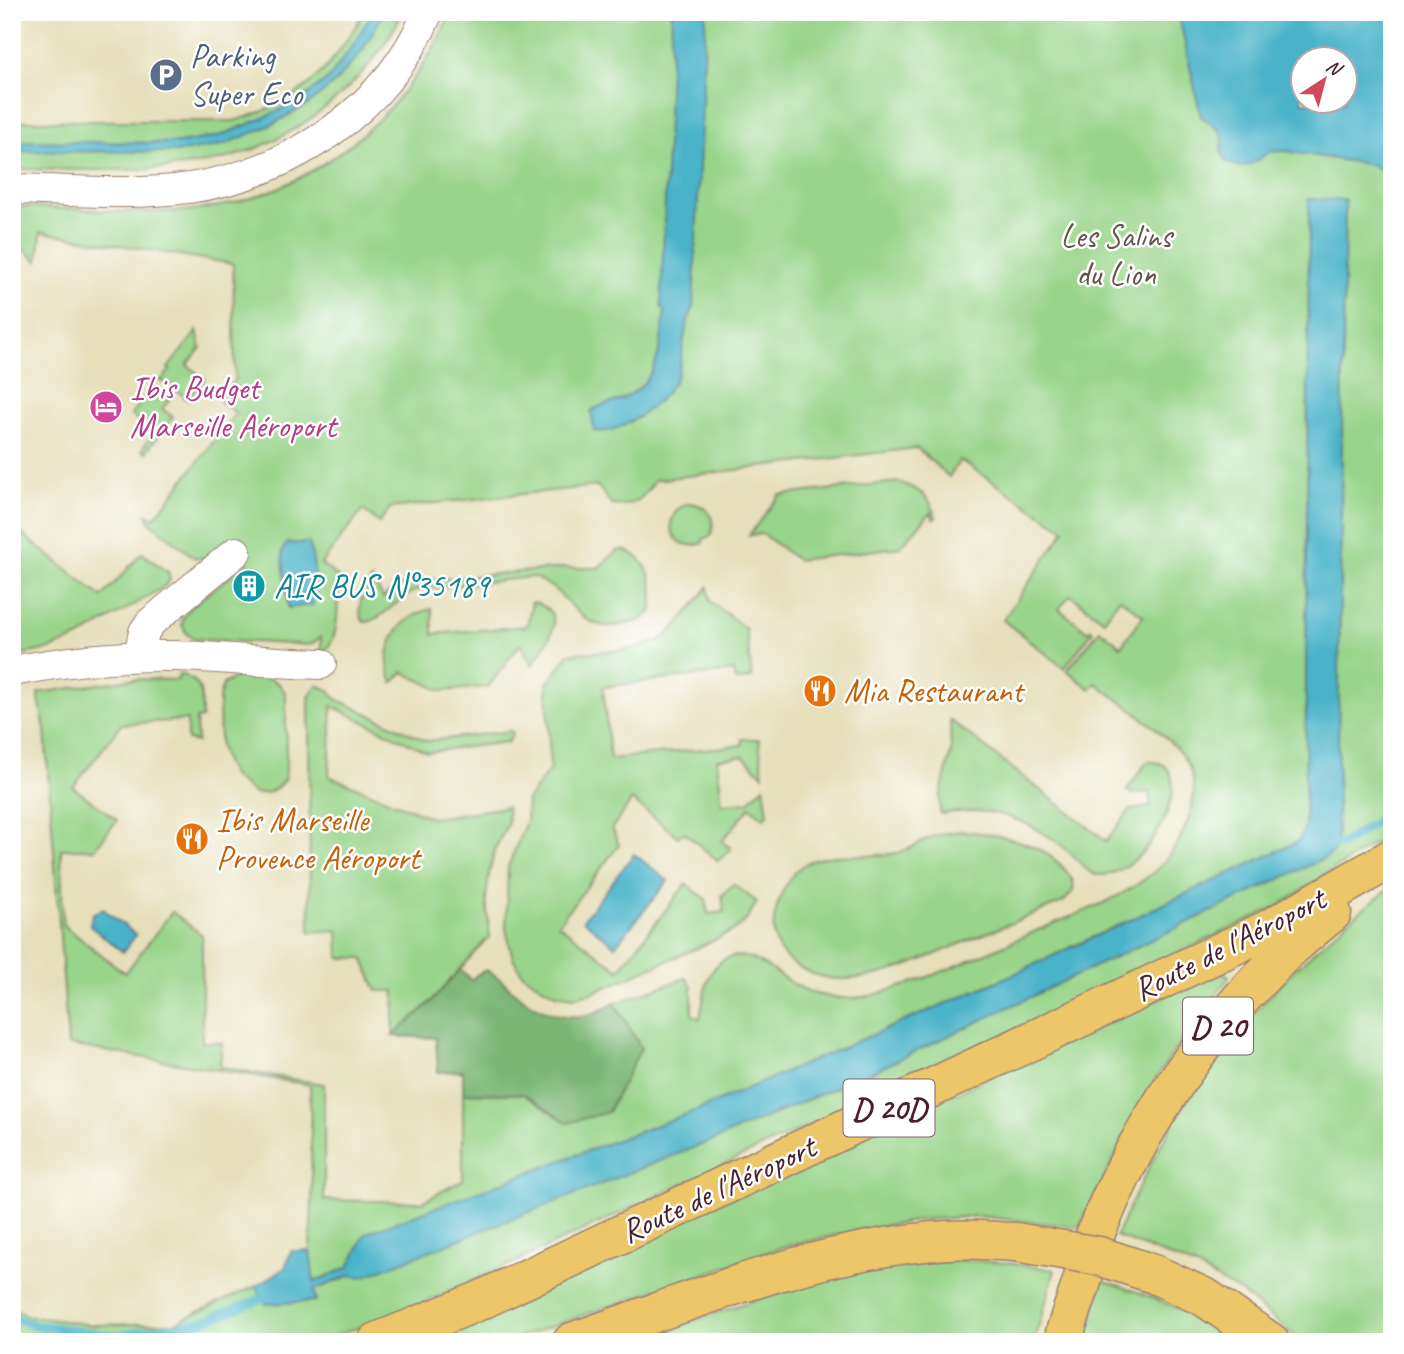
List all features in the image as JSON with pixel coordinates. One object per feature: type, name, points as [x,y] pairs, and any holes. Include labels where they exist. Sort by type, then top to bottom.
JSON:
[{"type":"main road","name":"D 20","points":[[1063,1340],[1096,1233],[1116,1186],[1140,1139],[1173,1086],[1203,1044],[1277,960],[1392,859]]},
{"type":"main road","name":"Route de l'Aéroport","points":[[377,1342],[479,1301],[1256,935],[1392,859]]},
{"type":"main road","points":[[572,1342],[827,1257],[949,1240],[1016,1242],[1099,1256],[1154,1274],[1206,1298],[1270,1342]]},
{"type":"street","points":[[12,189],[138,191],[186,188],[227,181],[270,167],[346,122],[391,75],[428,12]]},
{"type":"street","points":[[139,656],[144,632],[150,623],[236,552]]},
{"type":"street","points":[[12,671],[68,662],[139,656],[321,664]]},
{"type":"green space","points":[[364,12],[403,12],[369,65],[348,88],[298,127],[270,142],[241,154],[187,166],[112,170],[12,169],[12,121],[233,121],[257,114],[295,94],[326,68]]},
{"type":"green space","name":"Les Salins du Lion","points":[[451,12],[1392,12],[1392,832],[1275,908],[403,1312],[316,1342],[12,1342],[12,1307],[27,1316],[93,1325],[174,1323],[256,1286],[266,1304],[315,1301],[314,1290],[351,1275],[363,1276],[716,1139],[872,1072],[1334,851],[1337,831],[1306,776],[1305,827],[1299,841],[1014,974],[700,1109],[367,1233],[349,1267],[313,1282],[310,1251],[310,1085],[68,1045],[45,730],[38,693],[131,679],[178,680],[179,674],[193,681],[200,690],[202,718],[196,719],[197,742],[187,740],[187,720],[122,724],[73,787],[117,820],[95,849],[61,849],[63,925],[125,973],[172,912],[202,935],[202,1042],[222,1043],[220,1067],[324,1084],[324,1200],[422,1202],[463,1180],[463,1093],[523,1094],[568,1123],[641,1048],[615,1003],[686,978],[692,986],[692,1014],[700,1019],[707,982],[716,966],[731,957],[740,956],[757,961],[797,986],[817,994],[838,998],[888,991],[989,952],[1127,891],[1154,872],[1171,852],[1186,826],[1193,799],[1191,772],[1175,747],[1150,723],[1096,683],[1090,689],[1067,670],[1100,630],[1121,646],[1143,616],[1120,598],[1104,620],[1070,595],[1059,609],[1088,632],[1091,629],[1093,631],[1064,668],[1003,620],[1065,530],[960,460],[949,477],[917,448],[655,480],[642,497],[627,505],[612,505],[598,486],[390,508],[379,523],[363,510],[321,564],[338,577],[337,619],[328,648],[321,652],[321,637],[310,645],[194,639],[187,634],[182,625],[183,618],[191,607],[248,562],[229,539],[206,558],[195,558],[150,522],[147,514],[154,518],[236,413],[220,401],[235,379],[233,264],[41,232],[38,261],[22,248],[12,259],[12,206],[171,211],[235,202],[276,189],[314,170],[349,146],[380,118],[408,86],[432,50]]},
{"type":"green space","points":[[197,331],[201,348],[187,365],[205,379],[188,400],[169,384],[168,386],[159,380],[170,370],[168,368]]},
{"type":"green space","points":[[153,387],[170,399],[162,409],[173,417],[146,452],[142,449],[154,433],[131,415]]},
{"type":"green space","points":[[898,482],[923,494],[931,504],[936,518],[933,519],[931,512],[900,547],[797,560],[763,534],[749,535],[780,495]]},
{"type":"green space","points":[[690,503],[702,507],[712,519],[710,537],[703,539],[703,543],[683,543],[672,531],[674,515]]},
{"type":"green space","points":[[12,526],[102,597],[142,553],[168,571],[170,580],[165,586],[78,638],[50,649],[12,656]]},
{"type":"green space","points":[[623,550],[639,559],[645,566],[653,593],[651,612],[643,619],[633,622],[609,626],[596,624],[576,611],[558,592],[532,577],[417,590],[370,621],[364,622],[361,616],[361,599],[372,579],[383,598],[394,589],[410,582],[563,568],[598,568],[617,551]]},
{"type":"green space","points":[[708,587],[710,601],[746,629],[752,678],[736,681],[733,671],[603,687],[610,759],[742,745],[742,739],[759,739],[763,775],[743,756],[717,759],[722,804],[748,802],[764,786],[768,814],[764,818],[750,807],[722,841],[731,849],[718,861],[684,832],[678,837],[632,800],[612,828],[619,845],[558,924],[619,970],[686,884],[706,899],[708,914],[724,912],[722,896],[733,884],[757,902],[747,919],[735,930],[711,942],[592,993],[573,997],[556,994],[522,973],[513,958],[506,929],[508,867],[526,821],[527,800],[550,769],[547,684],[569,654],[632,649],[665,637]]},
{"type":"green space","points":[[532,602],[551,613],[554,621],[549,639],[532,665],[520,644],[488,687],[441,691],[403,672],[393,683],[388,659],[390,647],[394,636],[409,619],[432,609],[433,634],[527,626]]},
{"type":"green space","points":[[238,676],[272,680],[278,683],[286,695],[286,771],[284,780],[277,788],[267,793],[255,794],[233,777],[220,746],[219,698],[223,684]]},
{"type":"green space","points":[[317,685],[329,690],[336,699],[427,741],[511,731],[513,733],[508,742],[427,752],[332,706],[329,776],[432,818],[507,807],[508,823],[495,849],[489,874],[486,899],[490,938],[432,1001],[393,1036],[395,991],[377,991],[363,958],[339,958],[338,930],[310,932],[309,697]]},
{"type":"green space","points":[[950,720],[1106,841],[1130,810],[1151,807],[1149,792],[1132,794],[1127,790],[1147,762],[1163,765],[1171,776],[1172,793],[1167,814],[1156,835],[1141,854],[1123,868],[1103,875],[1093,874],[1056,841],[1017,820],[983,812],[940,814],[940,798],[951,752]]},
{"type":"green space","points":[[961,831],[991,834],[1035,847],[1059,864],[1072,879],[1072,893],[1063,902],[914,963],[872,976],[843,979],[824,977],[795,965],[780,951],[774,934],[776,912],[783,890],[802,866],[824,857],[896,853],[935,836]]},
{"type":"green space","points":[[1392,887],[1392,1342],[1302,1342],[1243,1294],[1196,1267],[1116,1236],[1171,1127],[1224,1049],[1303,962]]},
{"type":"green space","points":[[460,969],[472,981],[476,975],[486,970],[533,1005],[551,1013],[580,1016],[615,1003],[641,1048],[608,1112],[568,1123],[523,1094],[463,1093],[463,1071],[438,1072],[436,1038],[393,1036],[432,1001]]},
{"type":"green space","points":[[1224,972],[1229,977],[1226,982],[1186,1033],[1150,1088],[1079,1227],[978,1216],[920,1220],[850,1232],[783,1247],[505,1342],[419,1342],[1210,975]]},
{"type":"green space","points":[[961,1260],[1010,1263],[1055,1270],[1034,1342],[629,1342],[817,1279],[899,1263]]},
{"type":"green space","points":[[1102,1280],[1172,1306],[1237,1342],[1086,1342]]},
{"type":"water","points":[[373,12],[384,12],[363,50],[336,82],[309,104],[269,126],[223,145],[181,152],[12,151],[12,141],[180,143],[219,136],[302,99],[329,78]]},
{"type":"water","points":[[672,12],[706,12],[693,310],[678,373],[665,393],[643,414],[630,422],[605,431],[594,431],[591,411],[635,392],[651,373],[659,350],[665,311],[661,307]]},
{"type":"water","points":[[1178,12],[1392,12],[1392,173],[1385,173],[1372,165],[1285,151],[1269,152],[1255,162],[1240,167],[1227,162],[1221,151],[1223,140],[1219,130],[1201,117]]},
{"type":"water","points":[[1309,199],[1345,200],[1337,836],[1334,851],[1329,856],[872,1072],[716,1139],[363,1277],[351,1275],[314,1290],[316,1301],[266,1304],[256,1286],[285,1268],[291,1251],[310,1251],[314,1282],[349,1267],[366,1233],[700,1109],[1014,974],[1299,841],[1305,827]]},
{"type":"water","points":[[287,543],[309,543],[313,558],[313,605],[288,608],[282,551]]},
{"type":"water","points":[[634,854],[668,881],[615,946],[583,920]]},
{"type":"water","points":[[103,909],[136,935],[123,952],[90,926],[92,914]]},
{"type":"waterway","points":[[1325,849],[1343,843],[1392,812]]},
{"type":"waterway","points":[[12,1317],[33,1325],[116,1336],[202,1322],[271,1295]]},
{"type":"place","name":"Parking Super Eco","points":[[166,75]]},
{"type":"place","name":"Ibis Budget Marseille Aéroport","points":[[106,407]]},
{"type":"place","name":"AIR BUS N°35189","points":[[249,586]]},
{"type":"place","name":"Mia Restaurant","points":[[820,691]]},
{"type":"place","name":"Ibis Marseille Provence Aéroport","points":[[192,839]]}]
